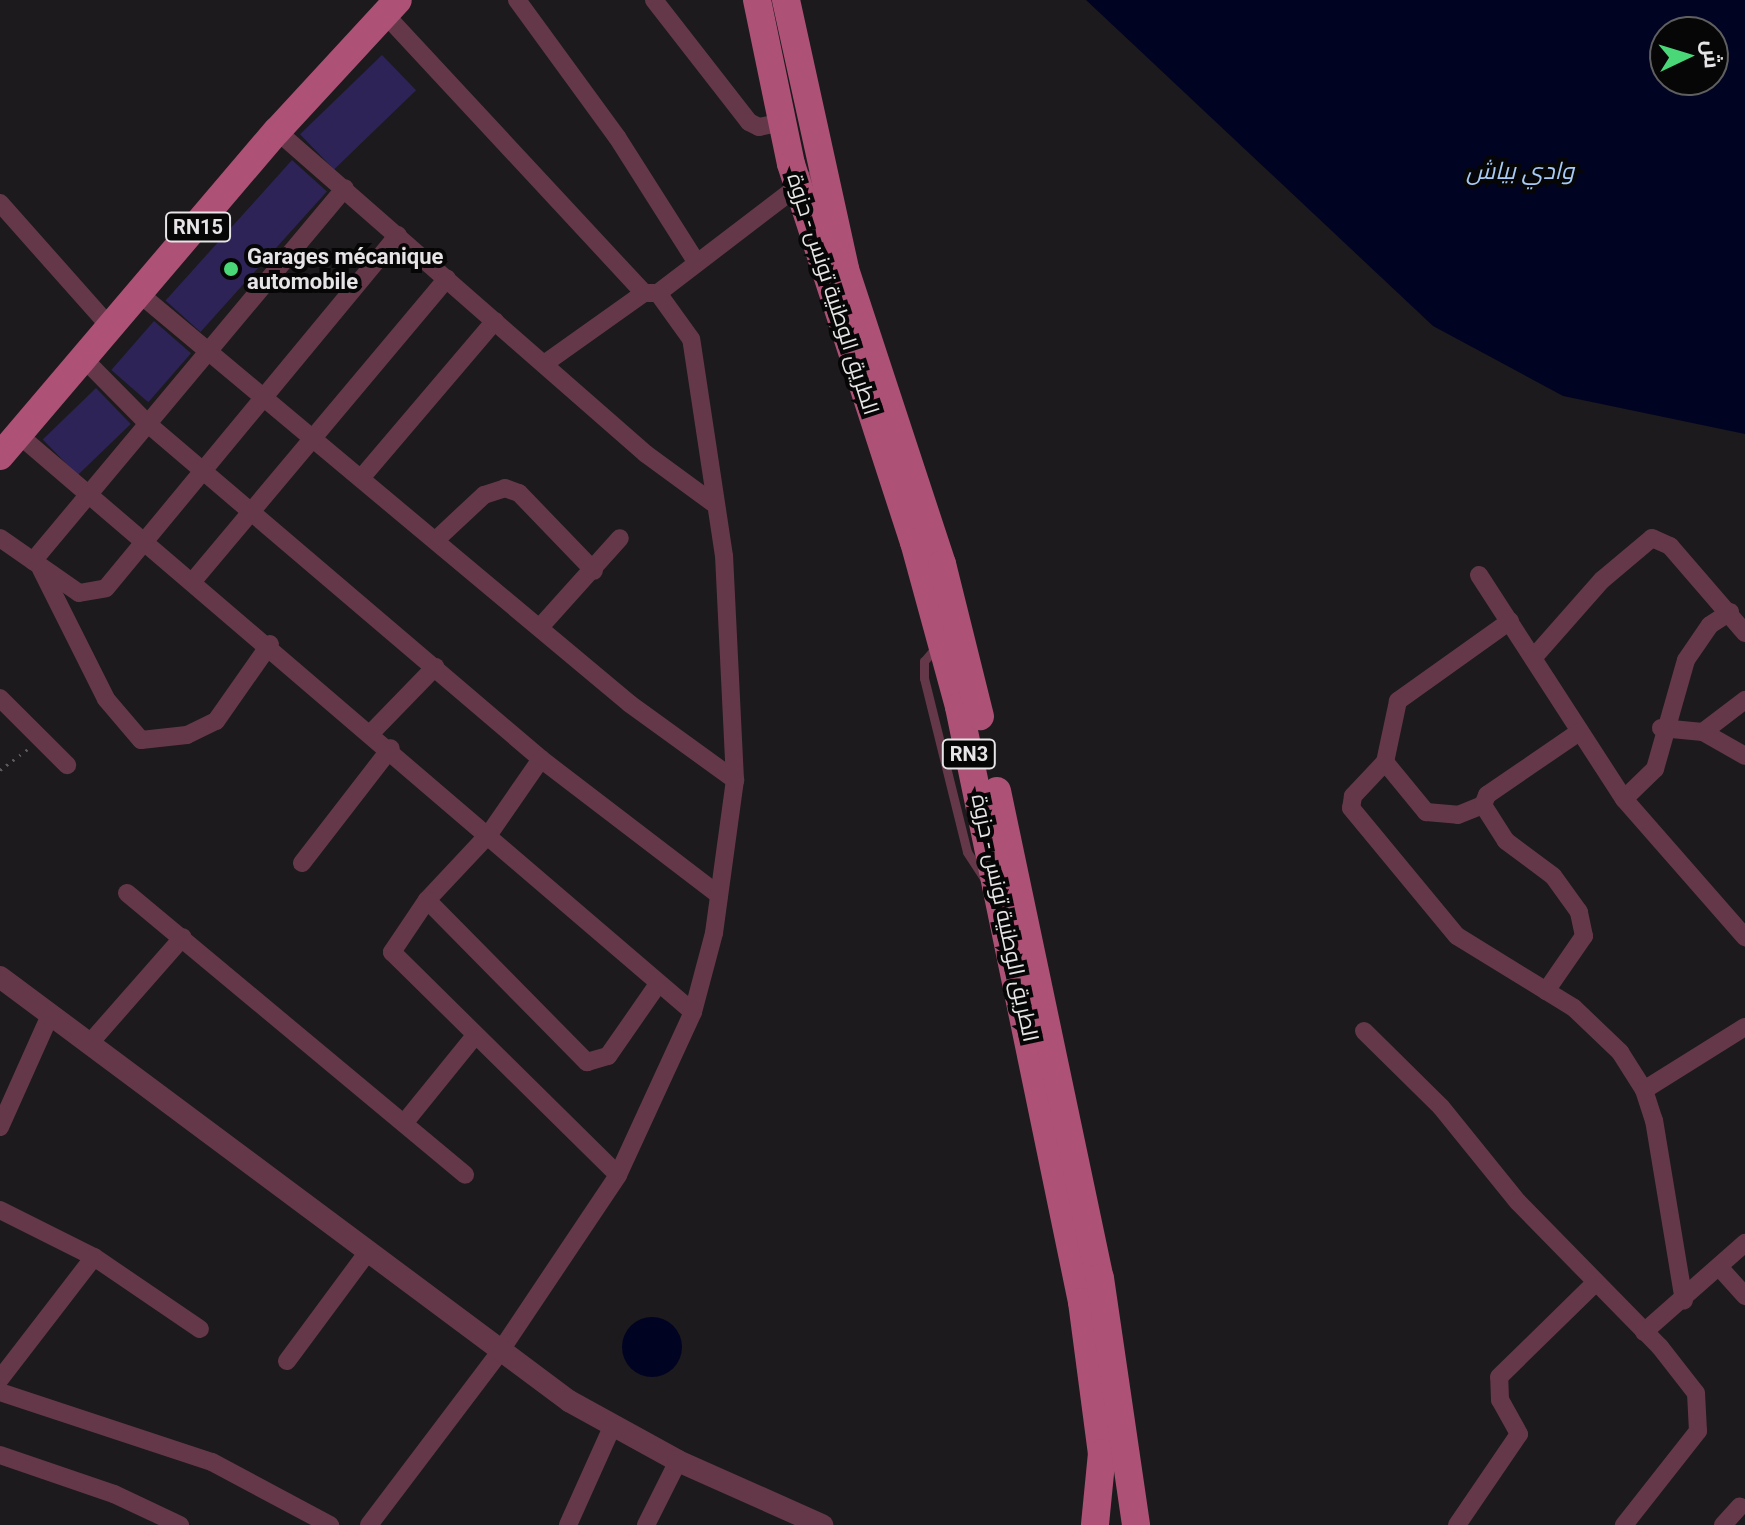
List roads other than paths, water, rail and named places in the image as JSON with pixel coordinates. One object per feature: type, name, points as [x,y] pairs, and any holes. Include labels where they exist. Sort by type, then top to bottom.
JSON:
[{"type":"main road","name":"الطريق الوطنية تونس - حزوة","points":[[757,0],[782,122],[808,179],[951,640],[1100,1278],[1136,1525]]},
{"type":"main road","name":"الطريق الوطنية تونس - حزوة","points":[[786,0],[808,179]]},
{"type":"main road","name":"RN15","points":[[0,456],[141,295],[277,131],[392,7]]},
{"type":"main road","name":"الطريق الوطنية تونس - حزوة","points":[[951,640],[999,889],[1027,971],[1082,1302],[1102,1453],[1095,1525]]},
{"type":"street","points":[[517,0],[609,125],[697,263]]},
{"type":"street","points":[[654,0],[749,122],[768,127],[782,122]]},
{"type":"street","points":[[369,1525],[499,1353],[618,1175],[693,1012],[719,895],[735,780],[724,556],[713,503],[695,357],[681,321],[651,293],[392,7]]},
{"type":"street","points":[[277,131],[544,364],[713,503]]},
{"type":"street","points":[[544,364],[697,263],[808,179]]},
{"type":"street","points":[[36,563],[92,491],[345,188]]},
{"type":"street","points":[[0,203],[111,328]]},
{"type":"street","points":[[0,538],[79,593],[97,594],[147,541],[398,235]]},
{"type":"street","points":[[193,581],[255,513],[447,278]]},
{"type":"street","points":[[141,295],[438,538],[673,738],[735,780]]},
{"type":"street","points":[[362,477],[495,321]]},
{"type":"street","points":[[84,359],[148,424],[541,759],[719,895]]},
{"type":"street","points":[[19,435],[92,491],[693,1012]]},
{"type":"street","points":[[438,538],[484,495],[505,488],[519,493],[594,571]]},
{"type":"street","points":[[541,626],[594,571],[620,538]]},
{"type":"street","points":[[1534,657],[1602,580],[1652,538],[1670,546],[1745,633]]},
{"type":"street","points":[[36,563],[106,699],[141,740],[171,739],[216,721],[232,706],[270,644]]},
{"type":"street","points":[[1479,575],[1624,799],[1745,937]]},
{"type":"street","points":[[1624,799],[1655,769],[1661,728],[1690,652],[1710,625],[1730,612]]},
{"type":"street","points":[[1510,621],[1398,701],[1385,762],[1353,796],[1351,808],[1457,936],[1602,1029],[1644,1090],[1684,1301]]},
{"type":"street","points":[[372,732],[435,667]]},
{"type":"street","points":[[0,698],[67,765]]},
{"type":"street","points":[[1703,732],[1745,700]]},
{"type":"street","points":[[1661,728],[1703,732],[1745,756]]},
{"type":"street","points":[[1385,762],[1426,812],[1458,815],[1483,805],[1487,795],[1579,732]]},
{"type":"street","points":[[302,863],[391,748]]},
{"type":"street","points":[[541,759],[489,834],[427,900],[392,952],[473,1038],[618,1175]]},
{"type":"street","points":[[1483,805],[1506,841],[1553,876],[1579,912],[1584,936],[1546,991]]},
{"type":"street","points":[[127,893],[465,1175]]},
{"type":"street","points":[[427,900],[587,1062],[608,1056],[658,984]]},
{"type":"street","points":[[89,1044],[183,937]]},
{"type":"street","points":[[0,977],[499,1353],[612,1427],[678,1461],[822,1525]]},
{"type":"street","points":[[0,1127],[50,1015]]},
{"type":"street","points":[[1644,1090],[1745,1027]]},
{"type":"street","points":[[1364,1031],[1441,1107],[1594,1284],[1689,1381],[1700,1426],[1624,1525]]},
{"type":"street","points":[[405,1122],[473,1038]]},
{"type":"street","points":[[0,1210],[94,1257],[200,1329]]},
{"type":"street","points":[[1644,1332],[1684,1301],[1745,1243]]},
{"type":"street","points":[[287,1361],[367,1253]]},
{"type":"street","points":[[0,1379],[94,1257]]},
{"type":"street","points":[[1720,1268],[1745,1296]]},
{"type":"street","points":[[1457,1525],[1517,1441],[1517,1422],[1500,1400],[1499,1377],[1594,1284]]},
{"type":"street","points":[[0,1392],[190,1453],[330,1525]]},
{"type":"street","points":[[568,1525],[612,1427]]},
{"type":"street","points":[[0,1455],[114,1494],[180,1525]]},
{"type":"street","points":[[646,1525],[678,1461]]},
{"type":"street","points":[[1723,1525],[1740,1506]]},
{"type":"water","name":"وادي بياش","points":[[1086,0],[1745,0],[1745,434],[1563,396],[1433,326]]},
{"type":"water","points":[[652,1317],[673,1326],[682,1347],[673,1368],[652,1377],[631,1368],[622,1347],[631,1326]]},
{"type":"place","name":"Garages mécanique automobile","points":[[231,269]]}]
